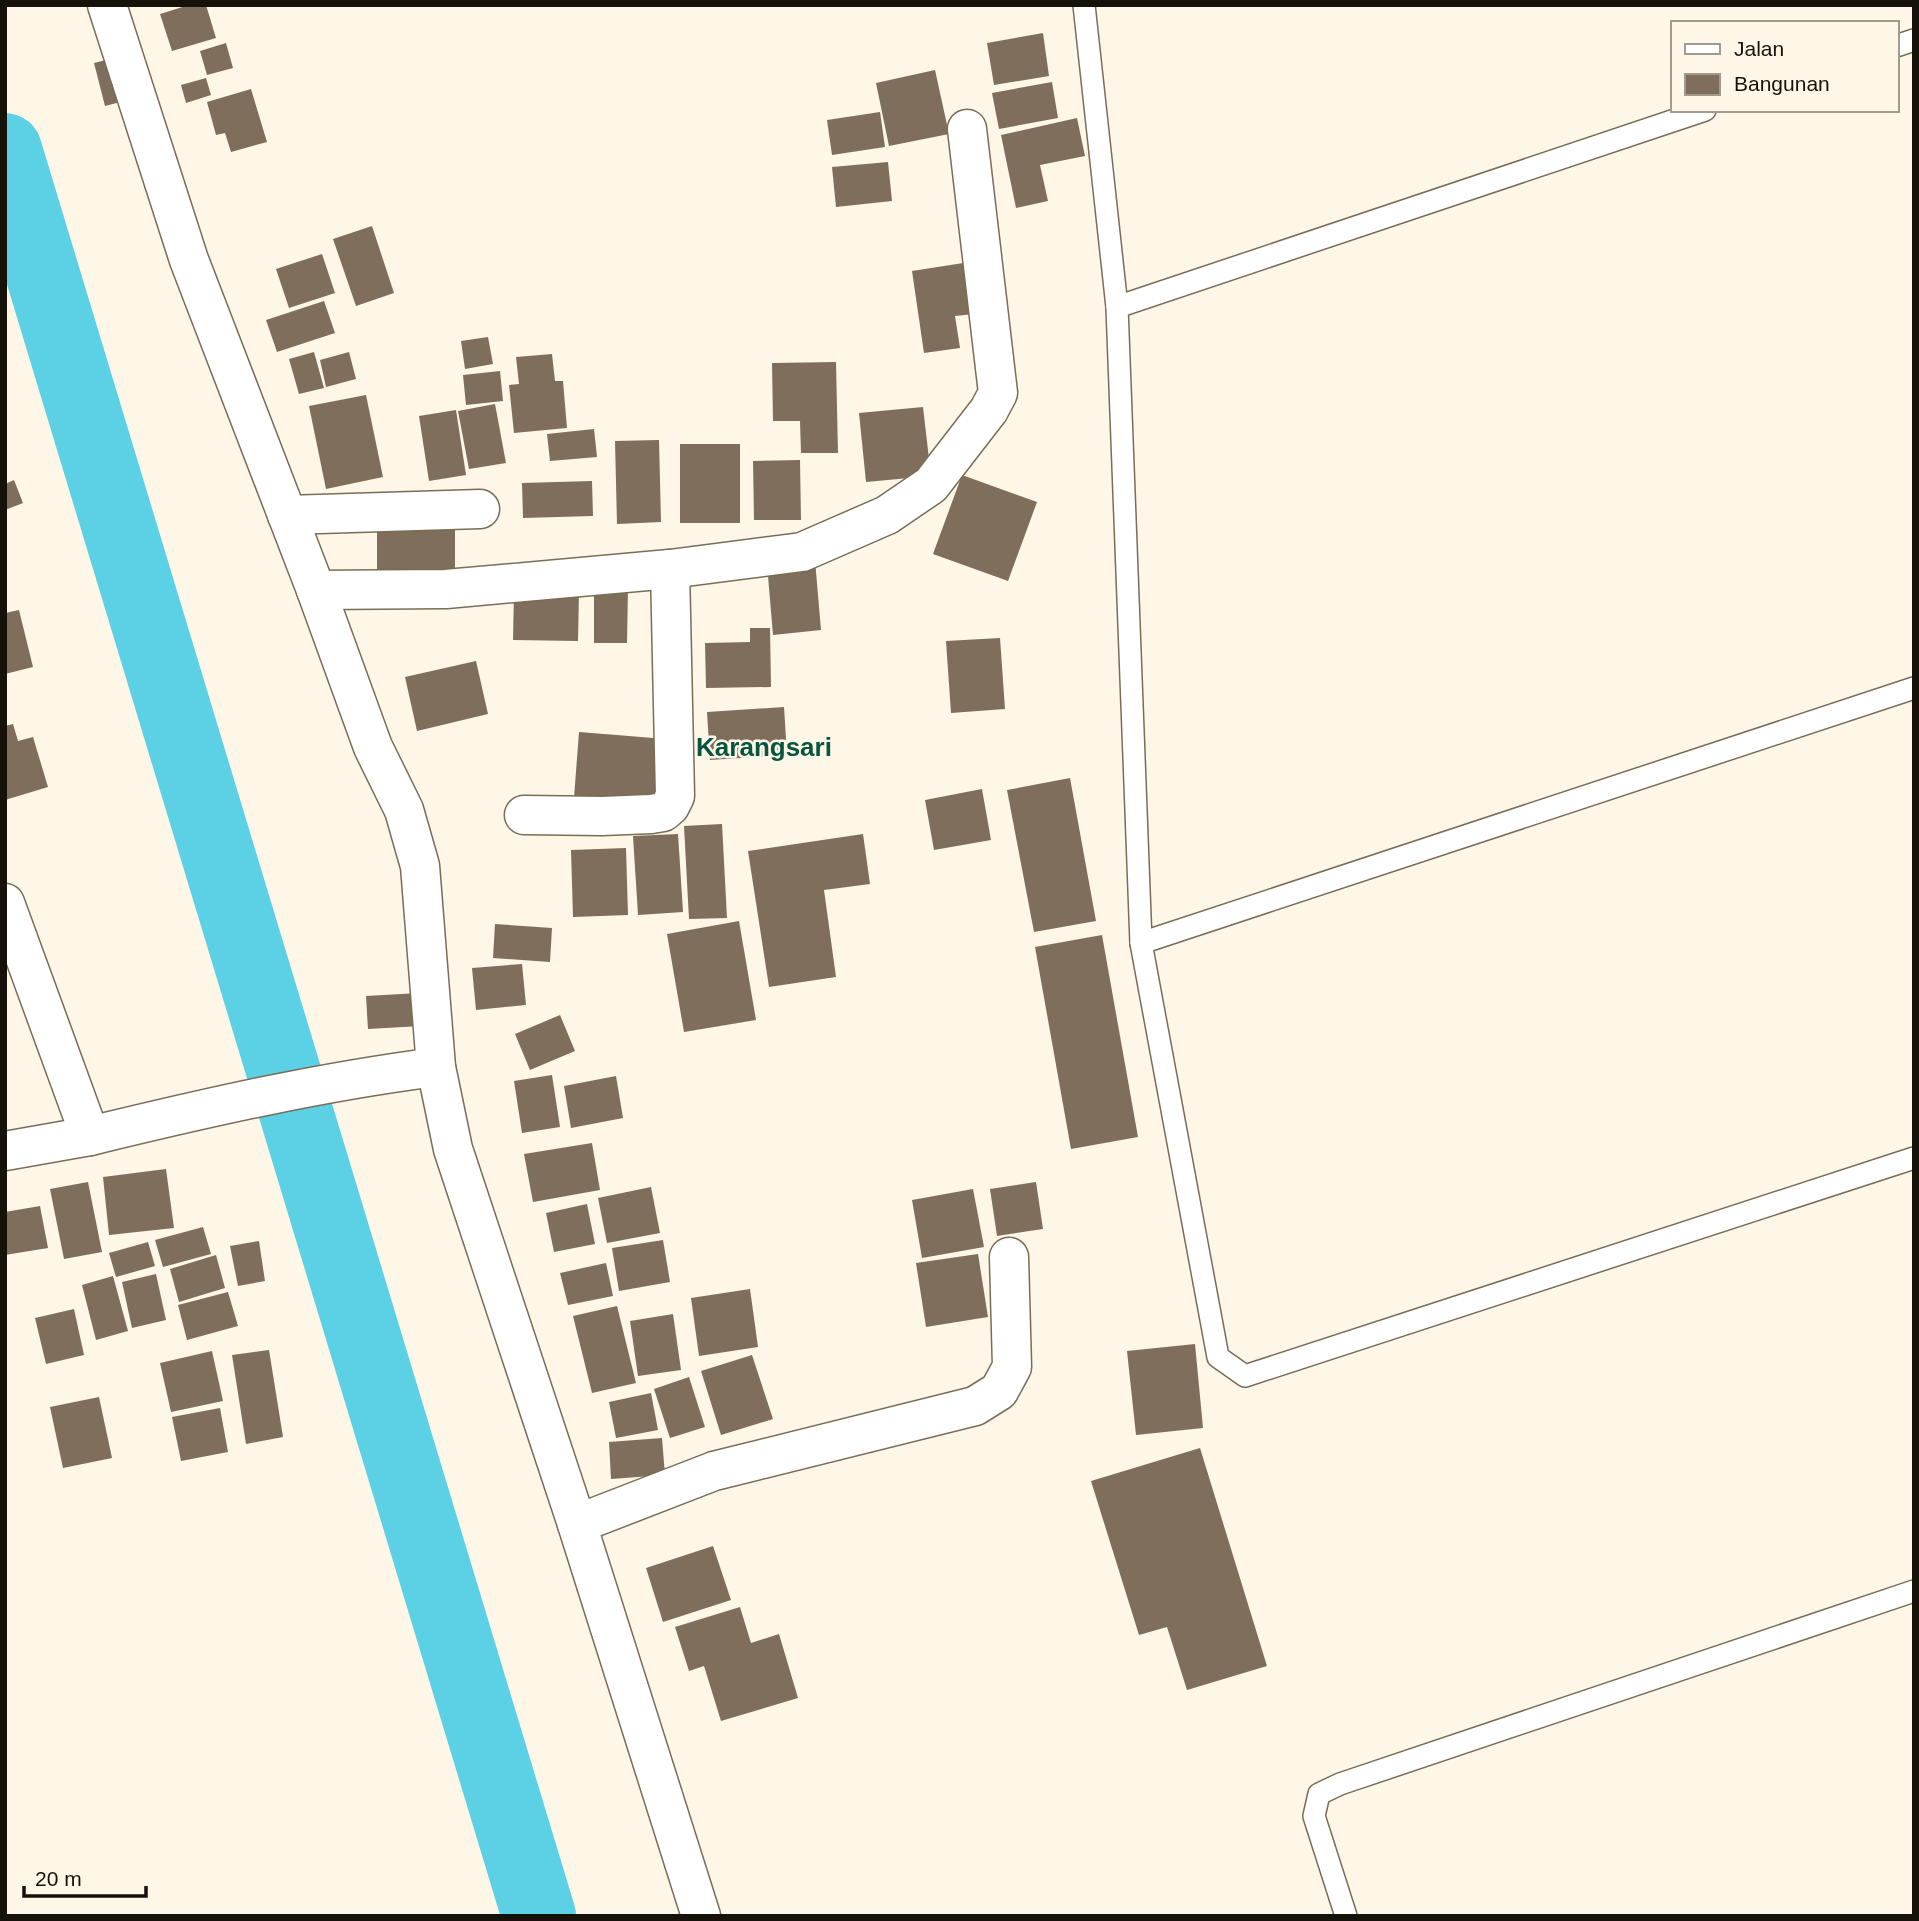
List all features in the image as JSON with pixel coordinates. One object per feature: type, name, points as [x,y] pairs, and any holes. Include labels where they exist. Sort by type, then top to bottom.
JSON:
[{"type":"street","points":[[107,5],[189,260],[316,590],[373,747],[404,810],[420,866],[436,1067],[453,1149],[481,1227],[701,1916]]},
{"type":"street","points":[[316,590],[446,589],[670,569],[803,552],[887,515],[931,485],[989,410],[998,393],[967,129]]},
{"type":"street","points":[[287,515],[480,509]]},
{"type":"street","points":[[524,815],[651,814],[663,812],[670,806],[675,796],[670,569]]},
{"type":"street","points":[[5,903],[90,1136]]},
{"type":"street","points":[[5,1151],[90,1136],[187,1112],[364,1076],[436,1067]]},
{"type":"street","points":[[577,1524],[714,1471],[975,1406],[999,1391],[1012,1367],[1009,1257]]},
{"type":"lane","points":[[1084,5],[1117,307],[1141,943],[1218,1357],[1245,1376],[1914,1158]]},
{"type":"lane","points":[[1117,307],[1699,112]]},
{"type":"lane","points":[[1141,943],[1914,688]]},
{"type":"lane","points":[[1346,1916],[1314,1816],[1319,1794],[1340,1784],[1914,1591]]},
{"type":"building","points":[[189,5],[206,5],[216,38],[172,51],[160,14]]},
{"type":"building","points":[[1043,33],[1049,76],[994,85],[987,43]]},
{"type":"building","points":[[226,43],[233,68],[207,75],[200,51]]},
{"type":"building","points":[[122,56],[132,99],[105,106],[94,63]]},
{"type":"building","points":[[935,70],[949,134],[889,146],[876,83]]},
{"type":"building","points":[[206,78],[211,95],[186,103],[181,85]]},
{"type":"building","points":[[1052,82],[1058,118],[999,129],[992,93]]},
{"type":"building","points":[[251,89],[267,142],[231,152],[225,133],[216,135],[207,102]]},
{"type":"building","points":[[880,112],[885,147],[832,155],[827,120]]},
{"type":"building","points":[[1077,118],[1085,156],[1040,165],[1048,201],[1016,208],[1001,135]]},
{"type":"building","points":[[888,162],[892,201],[836,207],[832,167]]},
{"type":"building","points":[[372,226],[394,293],[356,306],[333,239]]},
{"type":"building","points":[[322,254],[335,293],[289,308],[276,269]]},
{"type":"building","points":[[976,261],[984,313],[955,316],[960,348],[924,353],[912,271]]},
{"type":"building","points":[[324,301],[335,333],[277,352],[266,320]]},
{"type":"building","points":[[488,337],[493,364],[465,369],[461,341]]},
{"type":"building","points":[[314,352],[324,388],[299,394],[289,359]]},
{"type":"building","points":[[349,352],[356,379],[326,387],[320,360]]},
{"type":"building","points":[[552,354],[555,381],[563,381],[567,428],[514,433],[509,385],[519,384],[516,357]]},
{"type":"building","points":[[836,362],[838,453],[801,453],[800,421],[773,421],[772,363]]},
{"type":"building","points":[[500,371],[503,401],[466,405],[463,375]]},
{"type":"building","points":[[366,395],[383,477],[326,489],[309,406]]},
{"type":"building","points":[[495,404],[506,463],[469,469],[458,411]]},
{"type":"building","points":[[923,407],[931,476],[866,482],[859,413]]},
{"type":"building","points":[[456,410],[466,475],[429,481],[419,416]]},
{"type":"building","points":[[594,429],[597,457],[550,461],[547,434]]},
{"type":"building","points":[[659,440],[661,522],[617,524],[615,441]]},
{"type":"building","points":[[680,444],[740,444],[740,523],[680,523]]},
{"type":"building","points":[[800,460],[801,520],[754,520],[753,461]]},
{"type":"building","points":[[962,475],[1037,502],[1008,581],[933,554]]},
{"type":"building","points":[[14,480],[23,503],[5,510],[5,484]]},
{"type":"building","points":[[592,481],[593,516],[523,518],[522,483]]},
{"type":"building","points":[[377,520],[455,520],[455,571],[377,570]]},
{"type":"building","points":[[815,560],[821,630],[773,635],[767,564]]},
{"type":"building","points":[[594,587],[628,587],[627,643],[594,643]]},
{"type":"building","points":[[514,590],[579,591],[578,641],[513,640]]},
{"type":"building","points":[[19,610],[33,667],[5,674],[5,613]]},
{"type":"building","points":[[750,628],[770,628],[771,687],[706,688],[705,643],[750,642]]},
{"type":"building","points":[[1000,638],[1005,709],[951,713],[946,641]]},
{"type":"building","points":[[476,661],[488,714],[417,731],[405,677]]},
{"type":"building","points":[[784,707],[787,755],[710,760],[707,712]]},
{"type":"building","points":[[13,724],[18,741],[33,737],[48,787],[5,800],[5,726]]},
{"type":"building","points":[[579,732],[666,739],[661,805],[574,798]]},
{"type":"building","points":[[1070,778],[1096,921],[1034,932],[1007,790]]},
{"type":"building","points":[[982,789],[991,840],[934,850],[925,800]]},
{"type":"building","points":[[722,824],[727,918],[689,919],[684,826]]},
{"type":"building","points":[[678,834],[683,912],[638,915],[633,836]]},
{"type":"building","points":[[863,834],[870,884],[824,890],[836,977],[769,987],[748,851]]},
{"type":"building","points":[[626,848],[628,915],[573,917],[571,850]]},
{"type":"building","points":[[739,921],[756,1020],[684,1032],[667,934]]},
{"type":"building","points":[[495,924],[552,928],[550,962],[493,958]]},
{"type":"building","points":[[1102,935],[1138,1137],[1071,1149],[1035,947]]},
{"type":"building","points":[[522,964],[526,1005],[476,1010],[472,968]]},
{"type":"building","points":[[419,993],[421,1026],[368,1029],[366,996]]},
{"type":"building","points":[[560,1015],[575,1051],[530,1070],[515,1034]]},
{"type":"building","points":[[552,1075],[560,1127],[522,1133],[514,1081]]},
{"type":"building","points":[[616,1076],[623,1118],[571,1128],[564,1086]]},
{"type":"building","points":[[592,1143],[600,1190],[533,1202],[524,1154]]},
{"type":"building","points":[[166,1169],[174,1228],[109,1235],[103,1177]]},
{"type":"building","points":[[88,1182],[102,1252],[64,1259],[50,1189]]},
{"type":"building","points":[[1036,1182],[1043,1229],[997,1236],[990,1189]]},
{"type":"building","points":[[651,1187],[660,1233],[607,1243],[598,1198]]},
{"type":"building","points":[[973,1189],[984,1247],[922,1258],[912,1200]]},
{"type":"building","points":[[587,1204],[595,1244],[554,1252],[546,1213]]},
{"type":"building","points":[[40,1206],[48,1248],[5,1255],[5,1212]]},
{"type":"building","points":[[203,1227],[211,1254],[163,1267],[155,1240]]},
{"type":"building","points":[[663,1240],[670,1282],[619,1291],[612,1248]]},
{"type":"building","points":[[259,1241],[265,1281],[238,1286],[230,1246]]},
{"type":"building","points":[[148,1242],[155,1266],[116,1277],[109,1253]]},
{"type":"building","points":[[978,1254],[988,1317],[926,1327],[916,1263]]},
{"type":"building","points":[[216,1255],[225,1288],[179,1302],[170,1269]]},
{"type":"building","points":[[606,1263],[613,1296],[568,1305],[560,1273]]},
{"type":"building","points":[[156,1274],[166,1320],[132,1328],[122,1282]]},
{"type":"building","points":[[113,1276],[128,1331],[96,1340],[82,1285]]},
{"type":"building","points":[[750,1289],[758,1347],[699,1356],[691,1298]]},
{"type":"building","points":[[228,1292],[238,1326],[187,1340],[178,1305]]},
{"type":"building","points":[[617,1306],[636,1383],[592,1393],[573,1316]]},
{"type":"building","points":[[74,1309],[84,1355],[46,1364],[35,1318]]},
{"type":"building","points":[[673,1314],[681,1370],[638,1376],[630,1321]]},
{"type":"building","points":[[1195,1344],[1203,1428],[1136,1435],[1127,1351]]},
{"type":"building","points":[[269,1350],[283,1437],[246,1444],[232,1355]]},
{"type":"building","points":[[212,1351],[223,1401],[171,1412],[160,1363]]},
{"type":"building","points":[[752,1355],[773,1419],[721,1435],[701,1371]]},
{"type":"building","points":[[689,1377],[705,1427],[670,1438],[654,1389]]},
{"type":"building","points":[[651,1393],[658,1430],[616,1438],[609,1402]]},
{"type":"building","points":[[99,1397],[112,1458],[63,1468],[50,1407]]},
{"type":"building","points":[[220,1408],[228,1452],[181,1461],[172,1417]]},
{"type":"building","points":[[662,1438],[665,1475],[611,1479],[609,1442]]},
{"type":"building","points":[[1200,1448],[1267,1666],[1187,1690],[1167,1627],[1139,1635],[1091,1481]]},
{"type":"building","points":[[713,1546],[731,1600],[663,1622],[646,1568]]},
{"type":"building","points":[[740,1607],[751,1643],[779,1634],[798,1698],[721,1721],[704,1666],[689,1671],[675,1627]]},
{"type":"waterway","points":[[5,150],[539,1916]]},
{"type":"district","name":"Karangsari","points":[[764,747]]}]
